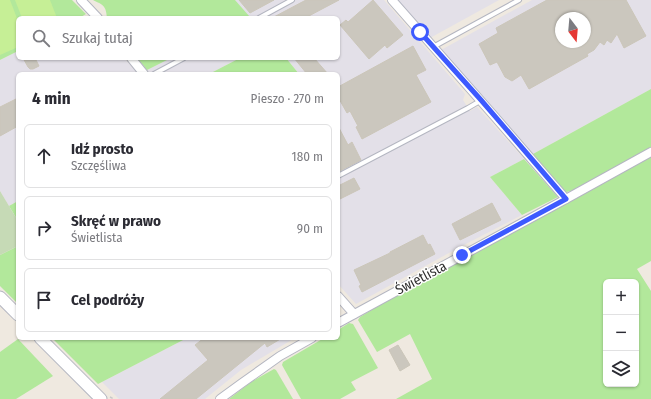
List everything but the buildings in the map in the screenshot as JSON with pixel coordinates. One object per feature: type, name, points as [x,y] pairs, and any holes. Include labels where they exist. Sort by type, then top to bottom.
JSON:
[{"type":"street","points":[[81,0],[96,16]]},
{"type":"street","points":[[392,0],[566,199]]},
{"type":"street","points":[[133,60],[142,72]]},
{"type":"street","name":"Świetlista","points":[[340,322],[651,152]]},
{"type":"street","points":[[0,297],[16,313]]},
{"type":"street","points":[[340,298],[354,314]]},
{"type":"street","points":[[42,340],[100,399]]},
{"type":"street","points":[[220,399],[280,356],[308,340]]},
{"type":"lane","points":[[262,16],[292,0]]},
{"type":"lane","points":[[433,48],[519,0]]},
{"type":"lane","points":[[158,72],[180,60]]},
{"type":"lane","points":[[340,175],[481,100]]},
{"type":"shaded area","points":[[235,0],[384,0],[465,94],[463,100],[470,111],[477,107],[524,159],[490,177],[522,215],[356,304],[340,286],[340,72],[297,72],[288,60],[340,60],[340,16],[249,16]]},
{"type":"shaded area","points":[[397,0],[499,0],[430,38]]},
{"type":"shaded area","points":[[532,0],[651,0],[651,89],[533,154],[441,50]]},
{"type":"shaded area","points":[[16,52],[16,60],[126,60],[136,72],[16,72],[16,202],[9,206],[0,191],[0,60]]},
{"type":"shaded area","points":[[167,60],[236,60],[213,72],[148,72],[147,70]]},
{"type":"shaded area","points":[[183,340],[292,340],[241,370],[205,399],[119,399],[102,382]]},
{"type":"green space","points":[[0,0],[72,0],[86,14],[82,16],[16,16],[16,52],[0,60]]},
{"type":"green space","points":[[0,0],[10,0],[16,16],[16,48],[0,55]]},
{"type":"green space","points":[[15,0],[50,0],[56,16],[21,16]]},
{"type":"green space","points":[[93,0],[235,0],[249,16],[107,16],[105,8]]},
{"type":"green space","points":[[139,60],[167,60],[147,70]]},
{"type":"green space","points":[[236,60],[288,60],[297,72],[213,72]]},
{"type":"green space","points":[[651,89],[651,147],[577,189],[567,192],[564,191],[533,154]]},
{"type":"green space","points":[[651,156],[651,261],[637,269],[651,291],[651,399],[396,399],[432,379],[410,334],[377,352],[358,320],[360,317],[393,297]]},
{"type":"green space","points":[[524,159],[558,197],[522,215],[490,177]]},
{"type":"green space","points":[[0,191],[16,218],[16,247],[0,255]]},
{"type":"green space","points":[[16,202],[16,218],[9,206]]},
{"type":"green space","points":[[16,247],[16,302],[0,286],[0,255]]},
{"type":"green space","points":[[349,323],[353,324],[378,368],[351,382],[356,390],[340,399],[301,399],[282,365],[283,362],[321,340],[340,340],[340,329]]},
{"type":"green space","points":[[17,340],[19,340],[53,376],[16,399],[0,399],[0,352]]},
{"type":"green space","points":[[54,340],[183,340],[98,384]]},
{"type":"green space","points":[[274,369],[293,399],[229,399],[251,382]]},
{"type":"route","points":[[420,32],[566,199],[462,255]]}]
